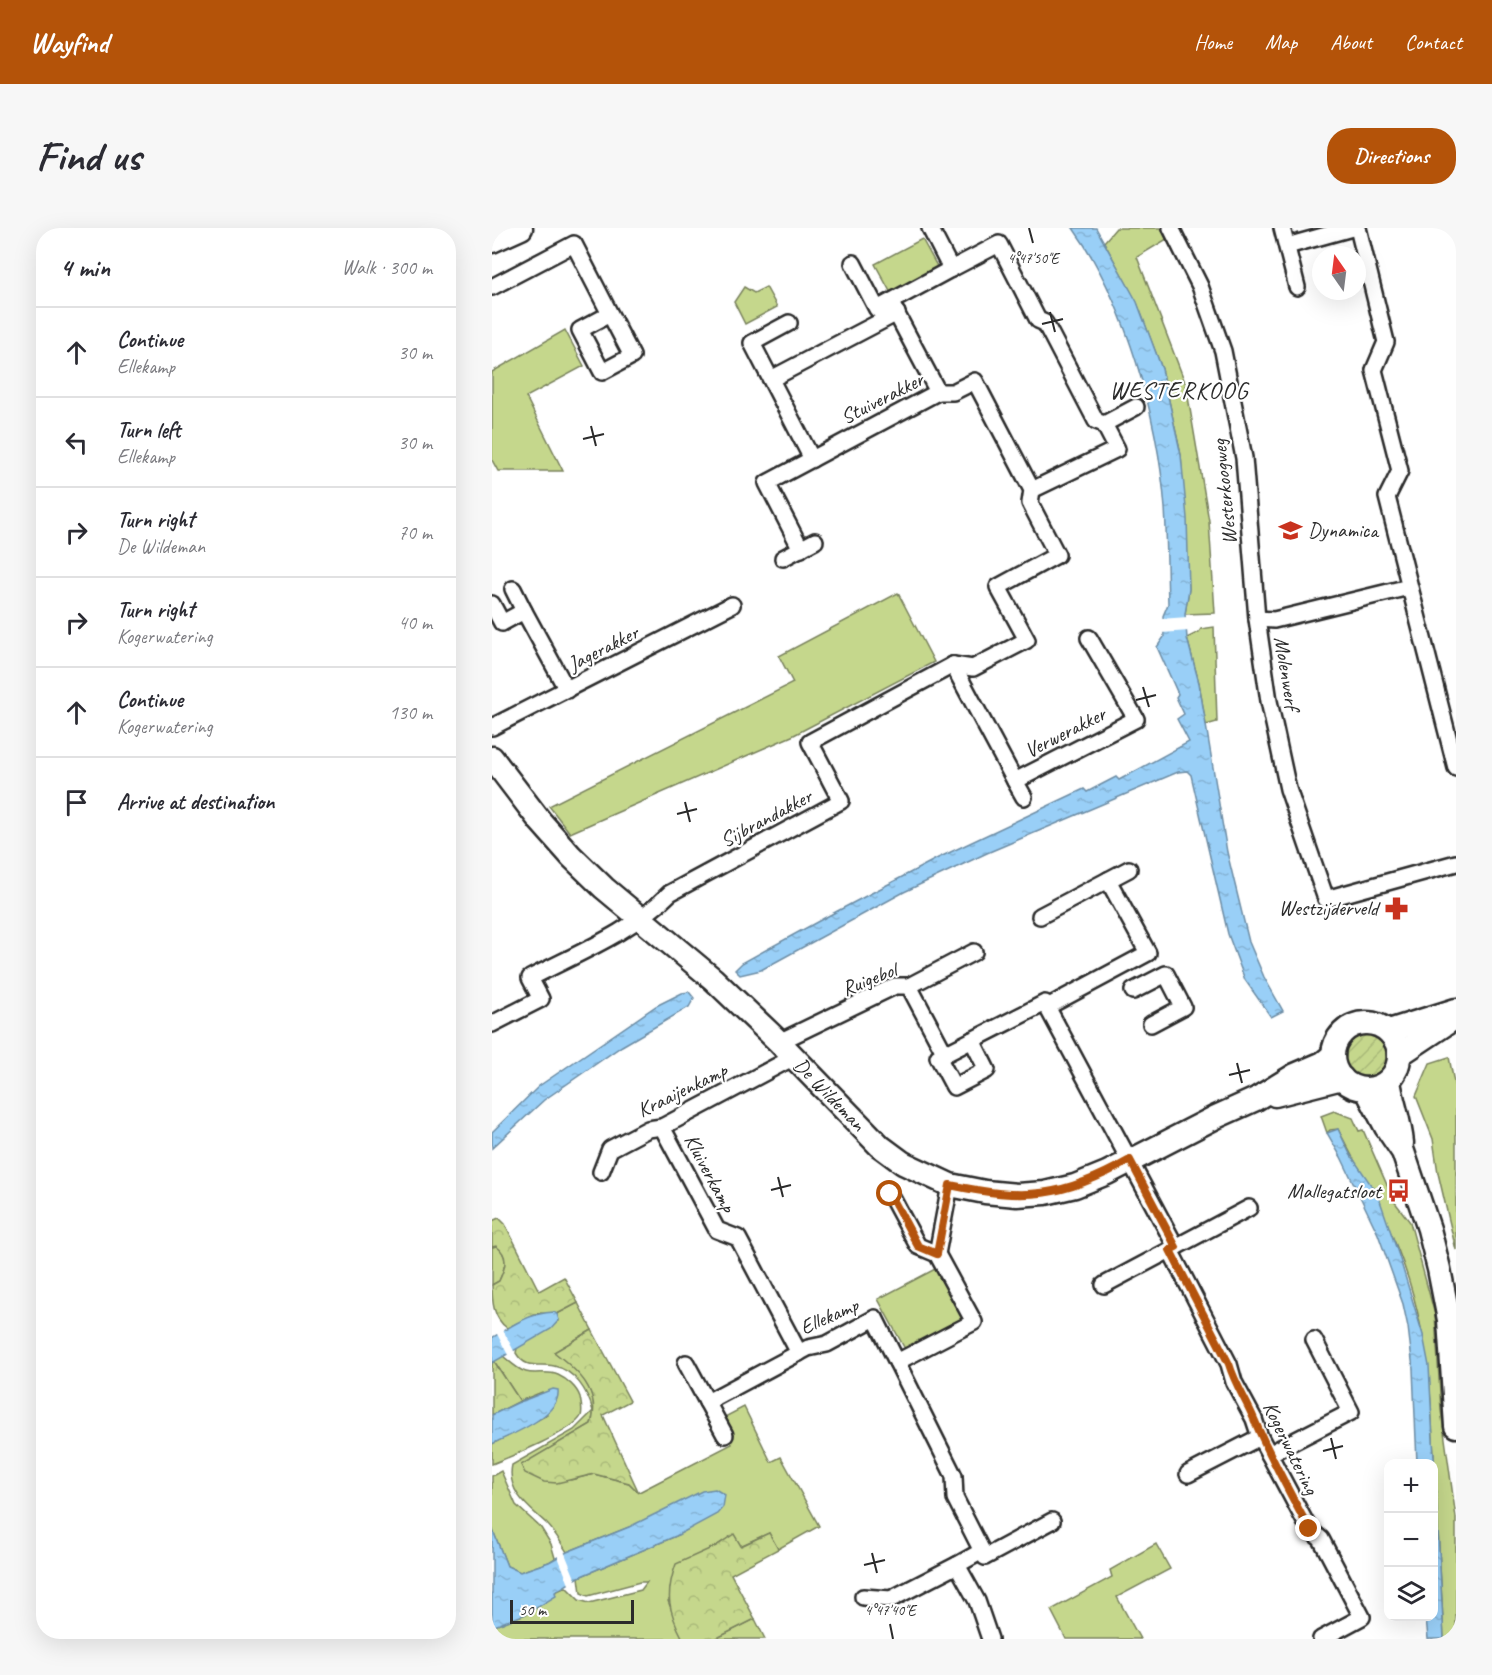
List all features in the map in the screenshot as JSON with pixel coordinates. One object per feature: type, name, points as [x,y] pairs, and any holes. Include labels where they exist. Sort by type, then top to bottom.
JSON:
[{"type":"street","points":[[492,242],[521,228]]},
{"type":"street","points":[[930,228],[951,269]]},
{"type":"street","name":"Westerkoogweg","points":[[1172,228],[1200,286],[1223,351],[1244,458],[1257,619]]},
{"type":"street","points":[[1282,228],[1298,287]]},
{"type":"street","points":[[1287,246],[1352,228]]},
{"type":"street","points":[[1358,228],[1386,342],[1374,370],[1401,471],[1387,497],[1456,768]]},
{"type":"street","points":[[492,287],[574,244],[610,315]]},
{"type":"street","points":[[771,379],[893,307],[951,269],[999,244],[1038,320],[1045,323],[1096,421],[1104,424],[1117,449],[1032,490]]},
{"type":"street","points":[[853,264],[877,309],[893,307]]},
{"type":"street","points":[[893,307],[938,392]]},
{"type":"street","points":[[789,323],[752,343],[812,459]]},
{"type":"street","name":"Stuiverakker","points":[[801,549],[767,483],[938,392],[954,392],[975,381],[1032,490],[1030,503],[1058,555],[998,587],[1027,640],[973,668],[953,665]]},
{"type":"street","points":[[1104,424],[1136,407]]},
{"type":"street","points":[[783,558],[815,541]]},
{"type":"street","name":"Molenwerf","points":[[1409,587],[1274,620],[1257,619],[1269,701],[1288,789],[1326,899],[1456,863]]},
{"type":"street","points":[[513,589],[567,690]]},
{"type":"street","points":[[492,604],[502,623],[524,611]]},
{"type":"street","name":"Jagerakker","points":[[492,727],[732,605]]},
{"type":"street","name":"Verwerakker","points":[[953,665],[1015,781],[1136,719],[1089,638]]},
{"type":"street","name":"Sijbrandakker","points":[[640,918],[656,908],[670,893],[841,801],[810,742],[953,665]]},
{"type":"street","name":"De Wildeman","points":[[492,758],[540,821],[603,888],[712,979],[787,1050],[880,1146],[903,1163],[950,1185],[1017,1196],[1045,1193],[1075,1186],[1107,1173],[1256,1099],[1295,1075],[1323,1063],[1333,1054]]},
{"type":"street","points":[[1015,781],[1024,797]]},
{"type":"street","points":[[1040,915],[1129,869]]},
{"type":"street","points":[[1108,880],[1160,977]]},
{"type":"street","points":[[492,1024],[541,999],[530,978],[640,918]]},
{"type":"street","name":"Ruigebol","points":[[787,1050],[896,986],[909,986],[974,952]]},
{"type":"street","points":[[972,1040],[987,1070],[954,1088],[938,1057],[1045,1003],[1047,1007],[1148,953]]},
{"type":"street","points":[[1133,991],[1166,974],[1183,1007],[1151,1024]]},
{"type":"street","points":[[909,986],[945,1054]]},
{"type":"street","name":"Kogerwatering","points":[[1047,1007],[1130,1160],[1229,1364],[1234,1382],[1254,1419],[1260,1437],[1309,1529],[1321,1539],[1362,1617],[1321,1639]]},
{"type":"street","points":[[1389,1031],[1456,1010]]},
{"type":"street","points":[[1399,1055],[1456,1016]]},
{"type":"street","points":[[1363,1023],[1377,1025],[1389,1031],[1396,1041],[1399,1055],[1396,1069],[1389,1081],[1378,1087],[1366,1089],[1353,1086],[1342,1078],[1336,1068],[1333,1054],[1339,1037],[1348,1028],[1363,1023]]},
{"type":"street","name":"Kraaijenkamp","points":[[601,1172],[610,1149],[648,1129],[662,1127],[787,1050]]},
{"type":"street","name":"De Wildeman","points":[[1256,1099],[1342,1078]]},
{"type":"street","points":[[1389,1081],[1390,1093],[1400,1122],[1403,1152]]},
{"type":"street","points":[[1366,1089],[1386,1127],[1403,1152],[1419,1196],[1439,1269],[1449,1320],[1456,1426]]},
{"type":"street","name":"Kluiverkamp","points":[[662,1127],[717,1230],[738,1238],[799,1353]]},
{"type":"street","points":[[937,1254],[950,1185]]},
{"type":"street","points":[[890,1194],[918,1246],[937,1254],[974,1322],[897,1362],[954,1476],[955,1498],[985,1557],[1052,1521]]},
{"type":"street","points":[[1104,1285],[1250,1208]]},
{"type":"street","name":"Ellekamp","points":[[707,1401],[808,1348],[827,1344],[875,1318],[897,1362]]},
{"type":"street","points":[[1269,1454],[1351,1412],[1314,1341]]},
{"type":"street","points":[[686,1363],[725,1435]]},
{"type":"street","points":[[1188,1474],[1260,1437]]},
{"type":"street","points":[[863,1597],[891,1599],[982,1551]]},
{"type":"street","points":[[957,1564],[977,1601],[990,1639]]},
{"type":"green space","points":[[1116,228],[1162,228],[1167,239],[1137,257],[1186,385],[1209,521],[1215,613],[1185,614],[1189,589],[1181,455],[1162,369],[1137,303],[1104,242]]},
{"type":"green space","points":[[922,239],[939,270],[892,295],[875,264]]},
{"type":"green space","points":[[744,287],[754,293],[766,287],[777,307],[745,324],[734,302]]},
{"type":"green space","points":[[565,330],[584,366],[526,397],[563,471],[498,471],[492,460],[492,372]]},
{"type":"green space","points":[[898,593],[934,662],[792,736],[570,833],[549,806],[793,683],[779,656]]},
{"type":"green space","points":[[1214,627],[1217,722],[1206,725],[1199,683],[1187,638],[1201,629]]},
{"type":"green space","points":[[1366,1035],[1381,1041],[1387,1056],[1381,1071],[1366,1077],[1351,1071],[1345,1056],[1351,1041]]},
{"type":"green space","points":[[1449,1057],[1456,1093],[1456,1250],[1438,1173],[1433,1139],[1416,1096],[1430,1063]]},
{"type":"green space","points":[[1334,1111],[1353,1118],[1359,1131],[1363,1130],[1394,1201],[1410,1222],[1435,1315],[1441,1410],[1456,1518],[1456,1639],[1444,1639],[1438,1530],[1438,1459],[1434,1459],[1429,1380],[1417,1311],[1404,1266],[1386,1222],[1338,1129],[1327,1133],[1321,1116]]},
{"type":"green space","points":[[499,1218],[505,1224],[539,1291],[564,1277],[578,1303],[557,1314],[539,1313],[507,1328],[502,1324],[494,1309],[492,1291],[492,1285],[499,1281],[505,1262],[500,1250],[496,1246],[492,1247],[492,1221]]},
{"type":"green space","points":[[496,1246],[503,1254],[505,1262],[499,1281],[492,1285],[492,1247]]},
{"type":"green space","points":[[937,1268],[963,1318],[905,1349],[878,1299]]},
{"type":"green space","points":[[578,1303],[592,1330],[554,1352],[586,1382],[593,1401],[594,1412],[591,1424],[522,1465],[571,1480],[594,1474],[629,1483],[639,1492],[732,1444],[719,1420],[744,1407],[771,1462],[781,1457],[819,1526],[778,1549],[769,1533],[740,1546],[733,1535],[716,1546],[668,1601],[683,1639],[492,1639],[492,1627],[528,1613],[555,1592],[566,1587],[579,1600],[589,1603],[641,1590],[647,1582],[588,1596],[581,1593],[579,1577],[676,1536],[629,1527],[567,1552],[550,1527],[521,1499],[516,1491],[511,1475],[512,1465],[574,1430],[593,1411],[584,1389],[568,1372],[554,1366],[528,1364],[516,1353],[517,1348],[559,1321],[557,1314]]},
{"type":"green space","points":[[592,1330],[630,1401],[603,1415],[639,1493],[629,1483],[594,1474],[557,1483],[544,1482],[525,1473],[521,1465],[591,1424],[594,1412],[590,1391],[579,1374],[554,1352]]},
{"type":"green space","points":[[503,1356],[523,1371],[554,1374],[565,1379],[579,1394],[582,1411],[576,1422],[567,1429],[492,1464],[492,1444],[547,1415],[542,1392],[520,1401],[494,1361]]},
{"type":"green space","points":[[494,1361],[520,1401],[492,1415],[492,1363]]},
{"type":"green space","points":[[501,1471],[516,1505],[541,1528],[551,1544],[555,1558],[549,1562],[520,1572],[507,1566],[492,1528],[492,1476]]},
{"type":"green space","points":[[769,1533],[778,1549],[731,1574],[755,1619],[715,1639],[683,1639],[671,1611],[669,1594],[676,1564],[716,1546],[734,1534],[741,1546]]},
{"type":"green space","points":[[1156,1544],[1170,1569],[1117,1597],[1140,1639],[1066,1639],[1051,1610],[1112,1577],[1110,1570]]},
{"type":"green space","points":[[755,1619],[765,1639],[715,1639]]},
{"type":"water","points":[[1073,228],[1096,228],[1137,302],[1162,369],[1181,455],[1187,518],[1189,589],[1185,614],[1187,638],[1199,683],[1227,852],[1249,942],[1264,977],[1283,1011],[1271,1017],[1245,980],[1228,934],[1191,775],[1187,771],[1178,772],[987,853],[904,892],[761,970],[740,975],[735,970],[742,963],[938,858],[1084,789],[1087,792],[1116,777],[1119,780],[1189,742],[1177,719],[1184,714],[1176,697],[1178,694],[1157,647],[1164,637],[1163,616],[1168,604],[1166,532],[1161,473],[1147,399],[1124,325],[1109,290]]},
{"type":"water","points":[[689,992],[694,998],[689,1007],[622,1046],[544,1100],[492,1148],[492,1132],[539,1086],[656,1006],[682,993]]},
{"type":"water","points":[[1338,1129],[1350,1154],[1378,1195],[1399,1256],[1423,1335],[1429,1366],[1434,1459],[1417,1459],[1413,1369],[1403,1304],[1378,1234],[1327,1133]]},
{"type":"water","points":[[554,1312],[559,1320],[551,1329],[492,1363],[492,1338],[529,1317]]},
{"type":"water","points":[[553,1389],[558,1390],[557,1399],[544,1416],[492,1444],[492,1415]]},
{"type":"water","points":[[715,1489],[725,1495],[723,1507],[717,1514],[676,1536],[579,1577],[555,1592],[556,1596],[528,1613],[492,1627],[492,1528],[507,1566],[520,1572],[549,1562],[567,1552],[629,1527],[702,1491]]},
{"type":"water","points":[[1438,1530],[1444,1639],[1428,1639],[1426,1621],[1438,1621]]},
{"type":"pier","points":[[1188,617],[1189,631],[1161,633],[1160,619]]},
{"type":"pier","points":[[502,1328],[515,1353],[509,1357],[496,1332]]},
{"type":"pier","points":[[564,1551],[577,1583],[570,1587],[557,1554]]},
{"type":"place","name":"Dynamica","points":[[1290,530]]},
{"type":"place","name":"Westzijderveld","points":[[1396,908]]},
{"type":"place","name":"Mallegatsloot","points":[[1399,1191]]},
{"type":"district","name":"WESTERKOOG","points":[[1179,390]]},
{"type":"route","points":[[890,1194],[918,1246],[937,1254],[950,1185],[1017,1196],[1045,1193],[1075,1186],[1107,1173],[1130,1160],[1176,1247],[1170,1250],[1229,1364],[1234,1382],[1254,1419],[1260,1437],[1309,1529]]}]
